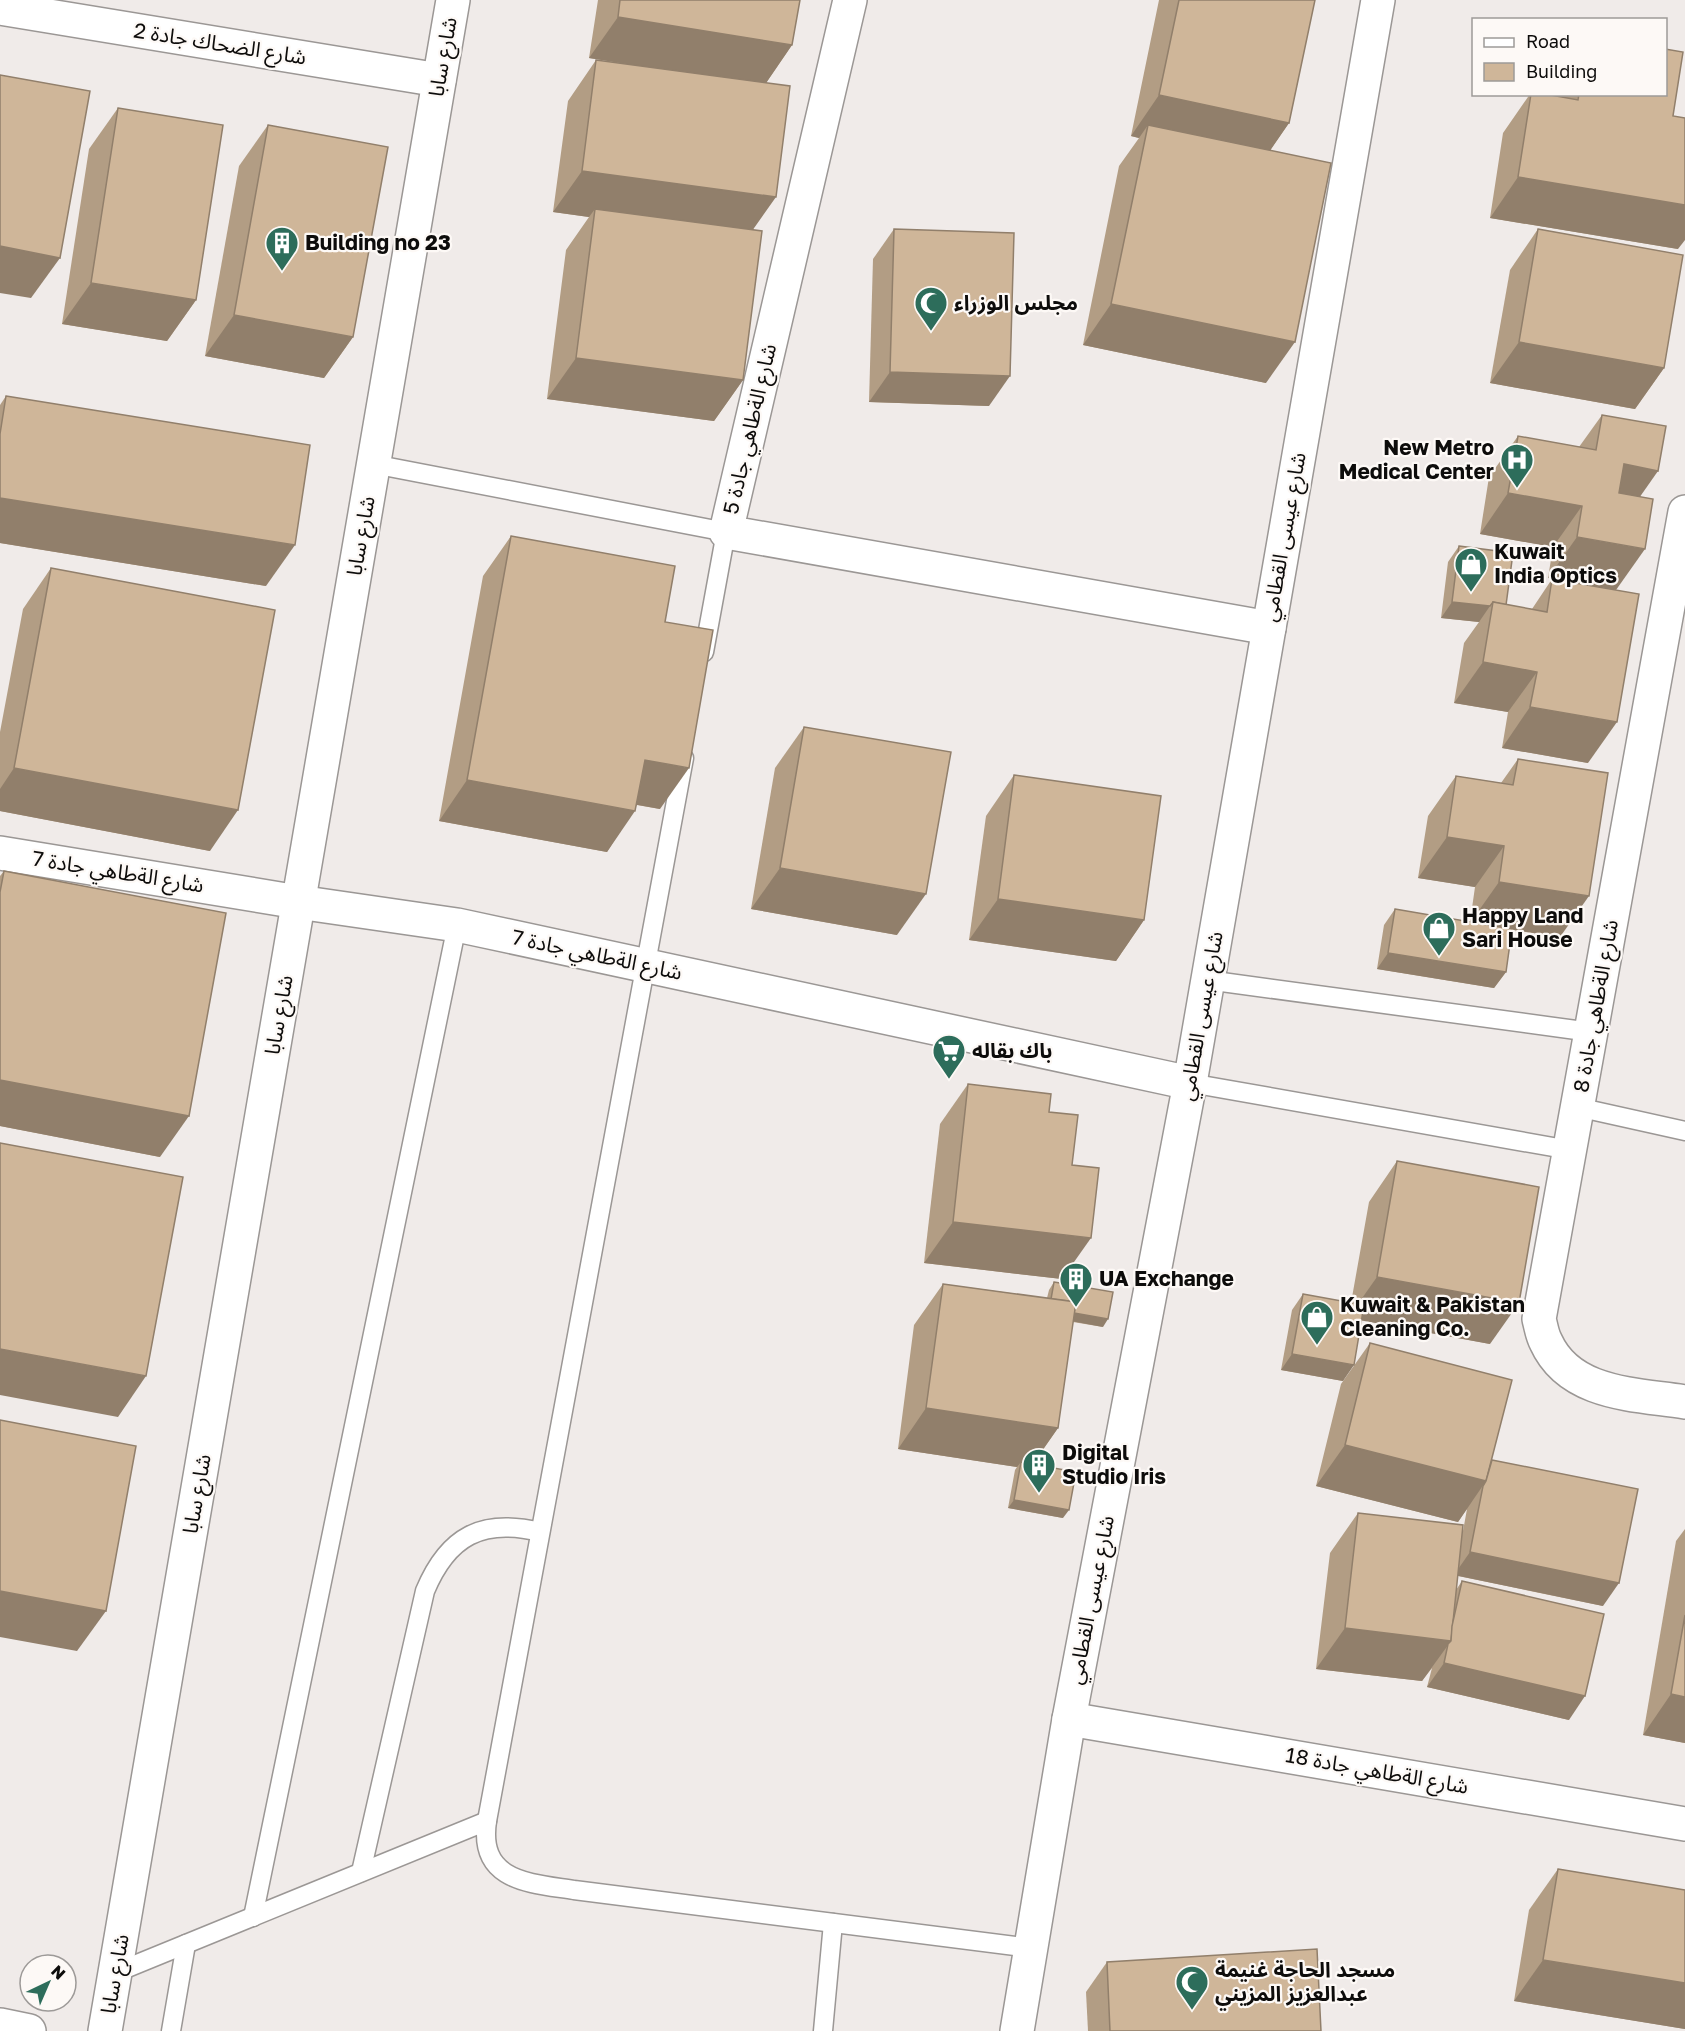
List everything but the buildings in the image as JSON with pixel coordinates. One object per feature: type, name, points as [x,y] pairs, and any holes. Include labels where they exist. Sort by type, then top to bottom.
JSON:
[{"type":"street","name":"شارع سابا","points":[[105,2031],[453,0]]},
{"type":"street","name":"شارع الةطاهي جادة 5","points":[[850,0],[726,532],[1269,628]]},
{"type":"street","name":"شارع عيسى القطامي","points":[[1017,2031],[1069,1719],[1190,1083],[1378,0]]},
{"type":"street","name":"شارع الضحاك جادة 2","points":[[0,8],[439,80]]},
{"type":"street","name":"شارع الةطاهي جادة 8","points":[[1685,512],[1539,1319],[1545,1341],[1557,1360],[1574,1376],[1594,1386],[1685,1402]]},
{"type":"street","name":"شارع الةطاهي جادة 7","points":[[0,853],[298,902],[457,925],[1190,1083]]},
{"type":"street","name":"شارع الةطاهي جادة 18","points":[[1069,1719],[1685,1824]]},
{"type":"street","points":[[0,2025],[29,2031]]},
{"type":"lane","points":[[373,464],[726,532],[700,672]]},
{"type":"lane","points":[[687,742],[487,1821],[485,1836],[487,1852],[495,1864],[509,1876],[526,1882],[1031,1948]]},
{"type":"lane","points":[[253,1917],[457,925]]},
{"type":"lane","points":[[1207,980],[1591,1032]]},
{"type":"lane","points":[[1190,1083],[1570,1150]]},
{"type":"lane","points":[[1577,1107],[1685,1131]]},
{"type":"lane","points":[[361,1872],[425,1591],[434,1569],[449,1550],[469,1536],[492,1528],[516,1527],[540,1532]]},
{"type":"lane","points":[[115,1973],[487,1821]]},
{"type":"lane","points":[[823,2031],[833,1923]]},
{"type":"lane","points":[[171,2031],[186,1944]]},
{"type":"place","name":"Building no 23","points":[[282,272]]},
{"type":"place","name":"مجلس الوزراء","points":[[931,332]]},
{"type":"place","name":"New Metro Medical Center","points":[[1517,489]]},
{"type":"place","name":"Kuwait India Optics","points":[[1471,593]]},
{"type":"place","name":"Happy Land Sari House","points":[[1439,957]]},
{"type":"place","name":"باك بقاله","points":[[949,1080]]},
{"type":"place","name":"UA Exchange","points":[[1076,1308]]},
{"type":"place","name":"Kuwait & Pakistan Cleaning Co.","points":[[1317,1346]]},
{"type":"place","name":"Digital Studio Iris","points":[[1039,1494]]},
{"type":"place","name":"مسجد الحاجة غنيمة عبدالعزيز المزيني","points":[[1192,2011]]}]
